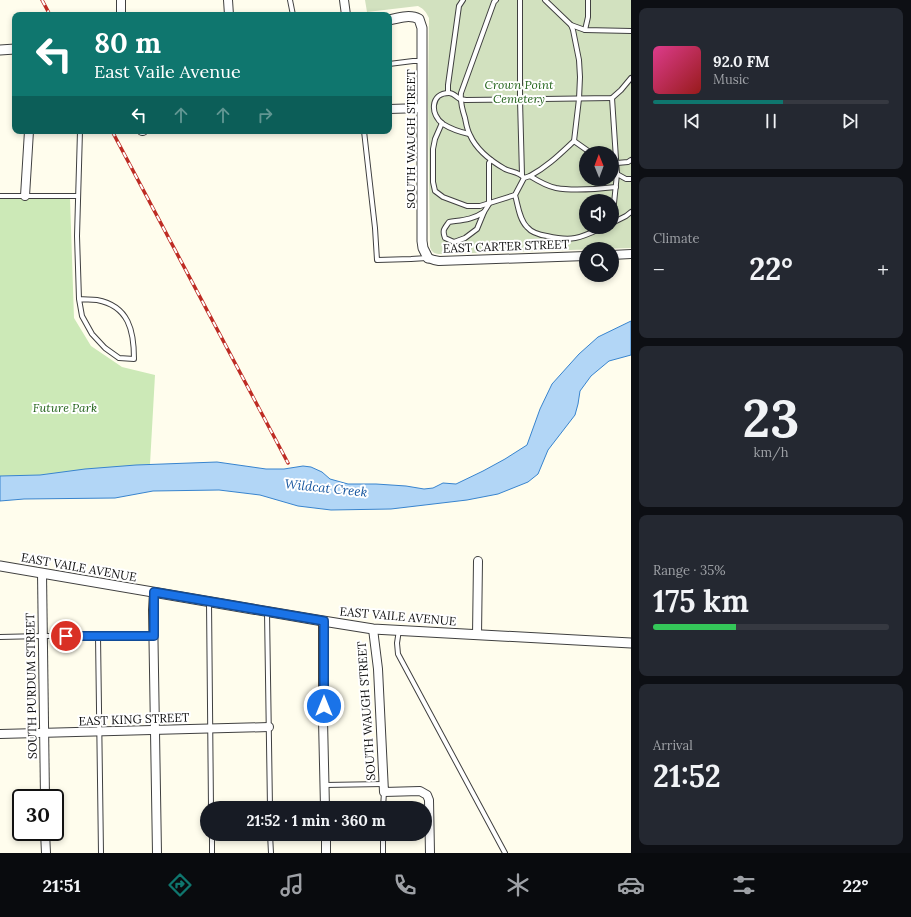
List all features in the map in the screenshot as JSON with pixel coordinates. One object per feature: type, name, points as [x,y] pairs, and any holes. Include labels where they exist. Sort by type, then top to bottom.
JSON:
[{"type":"street","points":[[120,0],[121,12]]},
{"type":"street","points":[[228,0],[229,12]]},
{"type":"street","points":[[344,0],[346,12]]},
{"type":"street","name":"SOUTH WAUGH STREET","points":[[392,20],[414,17],[419,19],[422,28],[422,241],[423,248],[428,258]]},
{"type":"street","points":[[0,50],[12,49]]},
{"type":"street","points":[[392,109],[422,108]]},
{"type":"street","points":[[25,196],[29,134]]},
{"type":"street","points":[[619,255],[631,254]]},
{"type":"street","name":"EAST CARTER STREET","points":[[428,258],[439,261],[579,256]]},
{"type":"street","points":[[477,635],[478,561]]},
{"type":"street","name":"EAST VAILE AVENUE","points":[[0,566],[267,612],[373,628],[631,643]]},
{"type":"street","name":"SOUTH PURDUM STREET","points":[[42,573],[45,789]]},
{"type":"street","points":[[154,592],[156,853]]},
{"type":"street","points":[[324,621],[325,801]]},
{"type":"street","name":"SOUTH WAUGH STREET","points":[[373,628],[378,668],[383,788]]},
{"type":"street","name":"EAST KING STREET","points":[[0,734],[269,727]]},
{"type":"street","points":[[383,788],[420,791],[427,795],[429,800],[430,853]]},
{"type":"street","points":[[45,841],[46,853]]},
{"type":"street","points":[[326,841],[326,853]]},
{"type":"lane","points":[[290,0],[292,12]]},
{"type":"lane","points":[[448,93],[459,6],[458,0]]},
{"type":"lane","points":[[459,6],[463,0]]},
{"type":"lane","points":[[496,0],[462,93],[461,106],[469,134],[480,151],[507,170],[523,176],[530,176],[540,183],[555,188],[575,189],[616,187],[615,194]]},
{"type":"lane","points":[[520,0],[520,100],[523,176],[516,195],[520,216],[526,227],[532,232],[540,235],[558,239],[572,239],[589,234]]},
{"type":"lane","points":[[530,176],[554,159],[574,141],[579,99],[579,60],[573,30],[571,25],[545,0]]},
{"type":"lane","points":[[586,30],[588,0]]},
{"type":"lane","points":[[571,25],[586,30],[631,31]]},
{"type":"lane","points":[[392,64],[422,61]]},
{"type":"lane","points":[[469,134],[460,132],[442,123],[434,109],[434,104],[439,96],[452,93],[461,99],[466,100],[612,98],[631,78]]},
{"type":"lane","points":[[612,98],[616,146]]},
{"type":"lane","points":[[442,123],[435,139],[433,150],[433,182],[435,191],[443,198],[467,206],[489,204],[516,195]]},
{"type":"lane","points":[[79,299],[96,300],[109,303],[119,309],[128,321],[132,335],[134,359],[119,358],[105,348],[92,334],[82,316],[79,299],[77,236],[80,134]]},
{"type":"lane","points":[[364,134],[376,228],[377,260],[428,258]]},
{"type":"lane","points":[[574,141],[581,146]]},
{"type":"lane","points":[[484,212],[476,217],[449,222],[444,229],[445,238],[454,242],[465,238],[477,229],[489,204],[489,163],[491,160]]},
{"type":"lane","points":[[619,163],[628,162],[631,160]]},
{"type":"lane","points":[[619,175],[631,179]]},
{"type":"lane","points":[[0,196],[78,196]]},
{"type":"lane","points":[[619,220],[631,212]]},
{"type":"lane","points":[[209,602],[211,801]]},
{"type":"lane","points":[[267,612],[270,801]]},
{"type":"lane","points":[[398,630],[398,654],[505,853]]},
{"type":"lane","points":[[98,636],[101,853]]},
{"type":"lane","points":[[0,637],[154,636]]},
{"type":"lane","points":[[325,785],[383,788],[383,801]]},
{"type":"lane","points":[[212,841],[212,853]]},
{"type":"lane","points":[[270,841],[271,853]]},
{"type":"lane","points":[[383,841],[383,853]]},
{"type":"green space","name":"Crown Point Cemetery","points":[[365,0],[631,0],[631,248],[619,248],[619,242],[579,242],[579,250],[441,254],[433,252],[430,247],[428,98],[429,18],[425,11],[418,6],[367,12]]},
{"type":"green space","name":"Future Park","points":[[0,198],[70,198],[74,318],[91,346],[122,367],[155,375],[150,464],[40,475],[0,477]]},
{"type":"water","name":"Wildcat Creek","points":[[631,321],[631,355],[609,361],[591,376],[580,391],[575,415],[548,450],[538,474],[528,482],[498,494],[467,500],[391,509],[331,510],[298,506],[260,495],[219,490],[153,491],[115,498],[24,499],[0,501],[0,476],[40,475],[85,469],[136,465],[217,462],[266,469],[284,469],[303,466],[311,467],[322,472],[330,479],[348,484],[376,484],[424,489],[433,488],[443,483],[456,484],[505,459],[527,445],[540,409],[552,384],[579,354],[598,337]]},
{"type":"railway","points":[[42,0],[48,12]]},
{"type":"railway","points":[[114,134],[288,463]]},
{"type":"route","points":[[66,636],[154,636],[154,592],[324,621],[324,706]]}]
